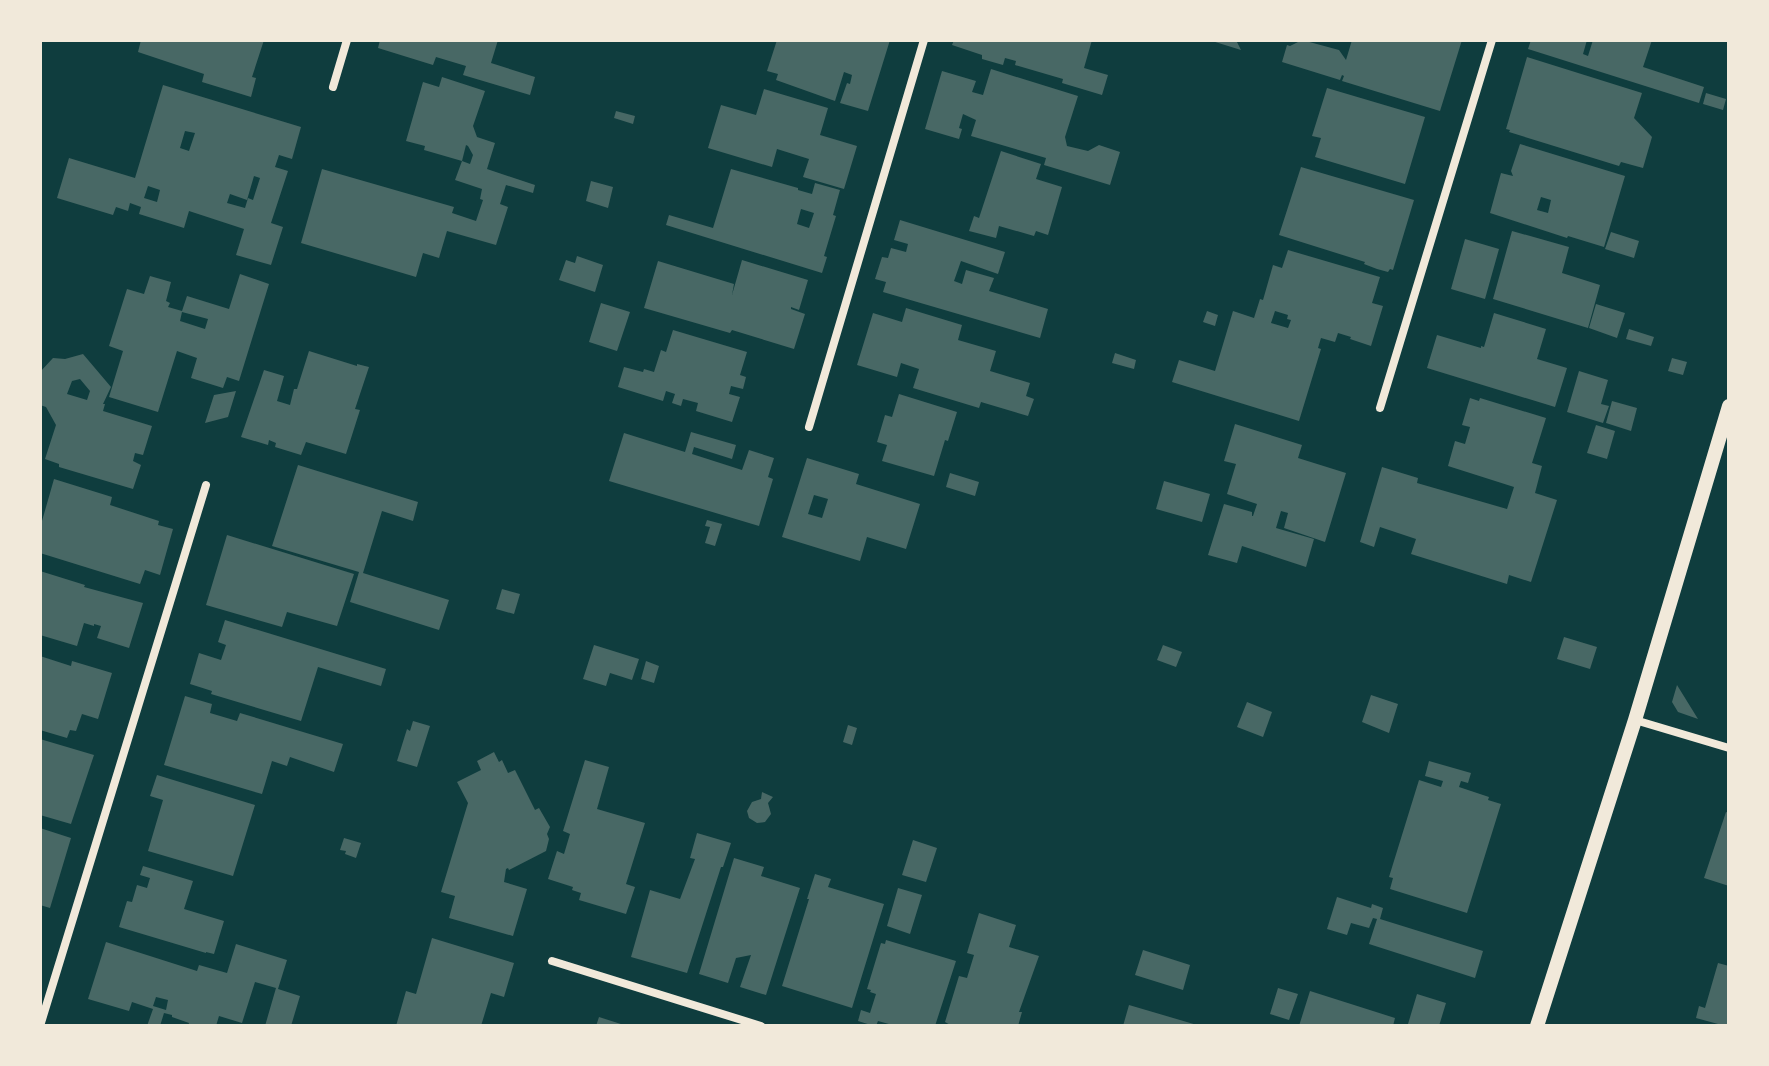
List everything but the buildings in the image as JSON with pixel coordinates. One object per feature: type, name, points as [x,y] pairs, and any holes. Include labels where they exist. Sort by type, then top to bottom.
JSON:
[{"type":"street","points":[[333,87],[347,40]]},
{"type":"street","points":[[809,427],[924,40]]},
{"type":"street","points":[[1380,408],[1492,40]]},
{"type":"street","points":[[1537,1026],[1635,720],[1729,406]]},
{"type":"street","points":[[40,1026],[206,485]]},
{"type":"street","points":[[1635,720],[1729,748]]},
{"type":"street","points":[[552,961],[761,1026]]}]
